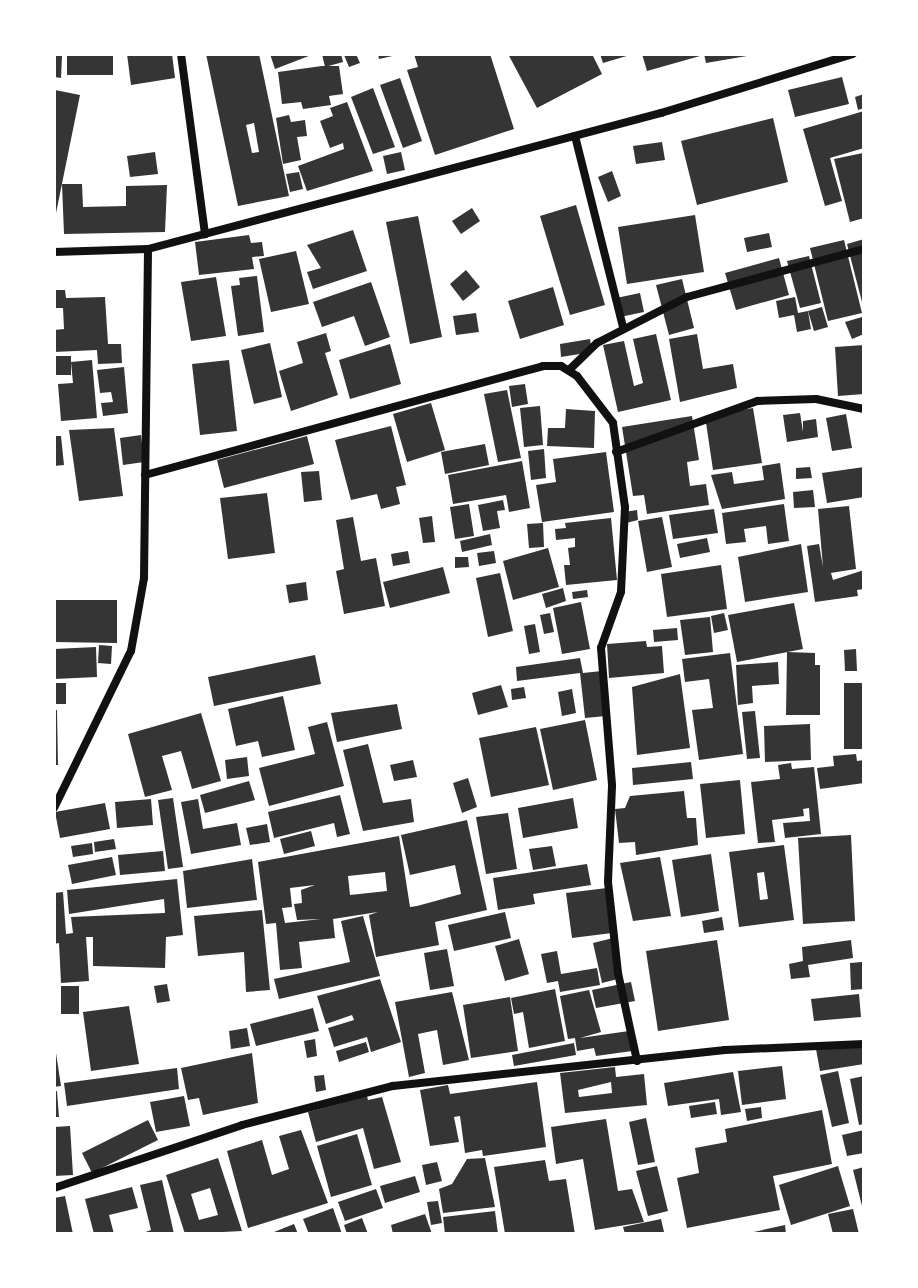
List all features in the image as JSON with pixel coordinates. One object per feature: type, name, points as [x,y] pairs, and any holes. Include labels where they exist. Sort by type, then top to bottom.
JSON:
[{"type":"street","points":[[181,54],[205,234]]},
{"type":"street","points":[[54,252],[148,249],[575,136],[853,54]]},
{"type":"street","points":[[575,136],[623,327]]},
{"type":"street","points":[[54,808],[131,651],[144,578],[148,249]]},
{"type":"street","points":[[569,370],[597,343],[623,327],[687,297],[864,249]]},
{"type":"street","points":[[145,475],[543,366],[569,370],[613,423],[625,507],[624,573],[601,648],[612,786],[608,882],[618,973],[637,1061]]},
{"type":"street","points":[[616,452],[758,401],[816,399],[864,409]]},
{"type":"street","points":[[54,1188],[242,1125],[393,1086],[637,1061],[864,1044]]},
{"type":"building","points":[[67,54],[113,54],[113,75],[67,75]]},
{"type":"building","points":[[127,54],[172,54],[175,78],[131,85]]},
{"type":"building","points":[[206,54],[259,54],[289,196],[238,206]],"holes":[[[254,123],[259,152],[252,153],[246,125]]]},
{"type":"building","points":[[270,54],[314,54],[275,69]]},
{"type":"building","points":[[322,54],[341,54],[343,62],[325,67]]},
{"type":"building","points":[[356,54],[360,63],[349,67],[344,55]]},
{"type":"building","points":[[378,54],[396,54],[397,55],[379,59]]},
{"type":"building","points":[[414,54],[490,54],[514,129],[435,155],[407,70],[418,67]]},
{"type":"building","points":[[508,54],[592,54],[602,74],[537,108]]},
{"type":"building","points":[[600,54],[629,54],[630,55],[603,63]]},
{"type":"building","points":[[642,54],[700,54],[700,56],[647,71]]},
{"type":"building","points":[[704,54],[746,54],[747,56],[706,63]]},
{"type":"building","points":[[54,56],[62,56],[61,78],[54,77]]},
{"type":"building","points":[[339,66],[343,94],[329,96],[331,105],[303,109],[301,102],[282,104],[278,72]]},
{"type":"building","points":[[842,77],[849,104],[795,117],[788,90]]},
{"type":"building","points":[[400,78],[422,141],[403,148],[380,85]]},
{"type":"building","points":[[373,88],[395,147],[373,154],[351,97]]},
{"type":"building","points":[[55,90],[80,95],[54,218]]},
{"type":"building","points":[[864,94],[864,108],[858,110],[855,97]]},
{"type":"building","points":[[347,102],[373,171],[307,191],[298,166],[344,149],[343,143],[330,148],[320,121],[333,116],[330,108]]},
{"type":"building","points":[[864,111],[864,148],[830,158],[842,201],[825,206],[803,129]]},
{"type":"building","points":[[289,115],[291,122],[305,120],[307,136],[297,137],[301,160],[283,164],[276,118]]},
{"type":"building","points":[[773,118],[788,182],[697,205],[681,141]]},
{"type":"building","points":[[662,142],[665,160],[636,164],[633,146]]},
{"type":"building","points":[[155,152],[158,174],[130,177],[127,156]]},
{"type":"building","points":[[401,152],[405,170],[387,174],[383,156]]},
{"type":"building","points":[[863,153],[864,218],[850,222],[834,159]]},
{"type":"building","points":[[612,171],[621,196],[608,202],[598,177]]},
{"type":"building","points":[[299,172],[303,189],[290,192],[286,174]]},
{"type":"building","points":[[62,184],[82,184],[83,207],[126,206],[126,186],[167,185],[165,232],[64,234]]},
{"type":"building","points":[[576,205],[605,305],[570,315],[540,216]]},
{"type":"building","points":[[472,208],[480,221],[461,234],[452,221]]},
{"type":"building","points":[[695,215],[704,272],[627,284],[618,227]]},
{"type":"building","points":[[418,216],[442,337],[410,344],[386,222]]},
{"type":"building","points":[[353,230],[367,271],[313,289],[307,272],[321,268],[307,245]]},
{"type":"building","points":[[769,233],[772,247],[747,252],[744,238]]},
{"type":"building","points":[[249,235],[251,243],[262,242],[264,256],[252,257],[254,269],[199,275],[195,242]]},
{"type":"building","points":[[864,239],[864,306],[863,306],[847,244]]},
{"type":"building","points":[[844,240],[862,313],[828,321],[810,248]]},
{"type":"building","points":[[296,251],[309,304],[271,312],[259,259]]},
{"type":"building","points":[[809,256],[821,303],[800,308],[787,261]]},
{"type":"building","points":[[779,258],[789,295],[736,310],[725,273]]},
{"type":"building","points":[[466,270],[480,287],[463,301],[450,284]]},
{"type":"building","points":[[257,276],[264,332],[238,336],[231,286],[240,285],[239,278]]},
{"type":"building","points":[[216,277],[226,336],[191,341],[181,282]]},
{"type":"building","points":[[682,279],[694,328],[669,335],[656,285]]},
{"type":"building","points":[[371,282],[390,337],[365,346],[354,316],[322,327],[313,302]]},
{"type":"building","points":[[553,287],[564,325],[520,339],[508,301]]},
{"type":"building","points":[[54,290],[65,290],[66,298],[105,297],[108,344],[121,344],[122,363],[98,364],[97,350],[54,352],[54,330],[64,329],[63,308],[54,308]]},
{"type":"building","points":[[640,293],[644,312],[620,317],[616,298]]},
{"type":"building","points":[[795,297],[798,313],[808,311],[811,329],[797,332],[794,315],[779,318],[776,301]]},
{"type":"building","points":[[822,307],[828,327],[814,331],[808,311]]},
{"type":"building","points":[[476,313],[479,332],[456,335],[453,316]]},
{"type":"building","points":[[862,317],[864,334],[852,339],[845,322]]},
{"type":"building","points":[[326,333],[331,351],[325,353],[338,395],[291,411],[279,371],[303,363],[297,342]]},
{"type":"building","points":[[656,334],[671,400],[618,412],[603,345],[624,341],[634,386],[643,383],[633,339]]},
{"type":"building","points":[[697,334],[703,369],[733,364],[737,388],[680,402],[669,339]]},
{"type":"building","points":[[590,339],[592,352],[561,357],[560,344]]},
{"type":"building","points":[[270,343],[282,397],[254,404],[241,350]]},
{"type":"building","points":[[390,344],[401,384],[350,399],[339,360]]},
{"type":"building","points":[[864,345],[864,394],[838,396],[835,347]]},
{"type":"building","points":[[54,356],[71,356],[71,375],[54,375]]},
{"type":"building","points":[[92,360],[97,418],[61,421],[58,384],[73,383],[71,362]]},
{"type":"building","points":[[229,360],[237,431],[200,435],[192,364]]},
{"type":"building","points":[[124,367],[128,413],[103,416],[101,403],[113,402],[111,392],[100,393],[97,370]]},
{"type":"building","points":[[525,384],[528,404],[512,407],[509,386]]},
{"type":"building","points":[[507,390],[521,458],[498,462],[484,394]]},
{"type":"building","points":[[431,403],[445,450],[407,462],[393,414]]},
{"type":"building","points":[[540,406],[543,445],[524,447],[520,408]]},
{"type":"building","points":[[753,408],[762,463],[713,470],[705,416]]},
{"type":"building","points":[[566,409],[595,411],[594,448],[547,446],[548,428],[565,428]]},
{"type":"building","points":[[800,413],[803,432],[803,421],[816,419],[818,437],[787,442],[783,415]]},
{"type":"building","points":[[846,414],[852,448],[832,451],[826,418]]},
{"type":"building","points":[[692,416],[699,460],[687,462],[690,486],[706,484],[709,505],[647,514],[644,495],[633,496],[622,427]]},
{"type":"building","points":[[391,426],[406,485],[396,487],[400,504],[381,509],[377,494],[351,500],[335,440]]},
{"type":"building","points":[[114,428],[123,496],[79,501],[69,430]]},
{"type":"building","points":[[141,435],[144,462],[123,465],[120,438]]},
{"type":"building","points":[[54,436],[61,436],[64,465],[54,466]]},
{"type":"building","points":[[307,436],[314,464],[224,488],[217,460]]},
{"type":"building","points":[[485,444],[489,465],[445,474],[441,452]]},
{"type":"building","points":[[544,449],[546,478],[531,480],[528,451]]},
{"type":"building","points":[[606,452],[614,512],[542,522],[536,485],[556,482],[553,459]]},
{"type":"building","points":[[522,461],[530,508],[509,512],[506,495],[453,504],[448,475]]},
{"type":"building","points":[[780,463],[785,499],[722,509],[711,475],[732,472],[734,484],[764,480],[762,466]]},
{"type":"building","points":[[810,467],[812,478],[796,479],[796,468]]},
{"type":"building","points":[[864,467],[864,497],[827,503],[822,473]]},
{"type":"building","points":[[319,471],[322,500],[304,502],[301,472]]},
{"type":"building","points":[[813,490],[815,507],[794,508],[793,492]]},
{"type":"building","points":[[267,493],[275,553],[228,559],[220,498]]},
{"type":"building","points":[[503,500],[505,510],[497,511],[500,528],[483,531],[478,505]]},
{"type":"building","points":[[469,504],[474,536],[455,539],[450,507]]},
{"type":"building","points":[[784,504],[789,541],[768,544],[766,526],[744,529],[746,542],[726,544],[722,513]]},
{"type":"building","points":[[849,506],[856,569],[824,574],[831,573],[833,580],[864,570],[864,589],[857,590],[858,596],[815,602],[807,546],[819,544],[823,567],[818,509]]},
{"type":"building","points":[[714,509],[718,533],[673,539],[669,515]]},
{"type":"building","points":[[637,510],[638,520],[626,523],[624,512]]},
{"type":"building","points":[[432,516],[435,542],[423,543],[419,518]]},
{"type":"building","points":[[353,517],[361,561],[376,558],[385,606],[344,614],[336,571],[344,569],[336,520]]},
{"type":"building","points":[[662,517],[672,567],[647,572],[638,521]]},
{"type":"building","points":[[611,518],[617,580],[566,585],[564,565],[570,565],[568,548],[575,547],[575,538],[556,540],[555,529],[566,528],[565,523]]},
{"type":"building","points":[[543,523],[544,547],[529,548],[527,524]]},
{"type":"building","points":[[490,534],[492,545],[462,552],[460,541]]},
{"type":"building","points":[[707,538],[710,552],[680,558],[677,544]]},
{"type":"building","points":[[801,544],[808,592],[745,602],[738,557]]},
{"type":"building","points":[[548,548],[559,587],[513,600],[503,561]]},
{"type":"building","points":[[408,551],[410,563],[393,566],[391,554]]},
{"type":"building","points":[[494,551],[496,563],[479,566],[477,553]]},
{"type":"building","points":[[455,557],[468,557],[469,567],[455,568]]},
{"type":"building","points":[[721,565],[727,609],[667,617],[661,574]]},
{"type":"building","points":[[443,567],[450,593],[390,608],[383,582]]},
{"type":"building","points":[[500,573],[513,631],[488,637],[476,578]]},
{"type":"building","points":[[306,582],[308,600],[289,603],[286,585]]},
{"type":"building","points":[[563,588],[566,601],[546,608],[542,594]]},
{"type":"building","points":[[587,590],[588,597],[573,599],[572,592]]},
{"type":"building","points":[[54,600],[117,600],[117,643],[54,642]]},
{"type":"building","points":[[581,602],[590,649],[562,654],[553,608]]},
{"type":"building","points":[[794,603],[803,649],[737,662],[728,615]]},
{"type":"building","points":[[550,613],[554,632],[544,634],[540,615]]},
{"type":"building","points":[[724,613],[728,630],[714,633],[711,616]]},
{"type":"building","points":[[710,617],[713,652],[685,655],[680,620]]},
{"type":"building","points":[[535,624],[540,652],[529,654],[524,626]]},
{"type":"building","points":[[677,628],[678,640],[654,642],[653,630]]},
{"type":"building","points":[[646,641],[647,647],[662,646],[664,673],[609,678],[607,644]]},
{"type":"building","points":[[99,645],[112,646],[111,664],[98,663]]},
{"type":"building","points":[[96,647],[97,677],[54,679],[54,649]]},
{"type":"building","points":[[856,649],[857,671],[845,671],[844,650]]},
{"type":"building","points":[[787,652],[815,653],[815,665],[820,665],[820,715],[786,715]]},
{"type":"building","points":[[730,653],[743,754],[699,760],[692,710],[713,708],[709,679],[685,682],[682,659]]},
{"type":"building","points":[[315,655],[321,684],[214,706],[208,677]]},
{"type":"building","points":[[580,658],[583,673],[602,671],[606,716],[585,718],[580,673],[517,681],[516,667]]},
{"type":"building","points":[[778,662],[779,684],[752,686],[753,703],[738,705],[736,665]]},
{"type":"building","points":[[680,674],[690,748],[637,755],[632,687]]},
{"type":"building","points":[[54,683],[66,683],[66,704],[54,704]]},
{"type":"building","points":[[844,683],[864,683],[864,749],[844,749]]},
{"type":"building","points":[[501,685],[508,707],[478,715],[472,693]]},
{"type":"building","points":[[524,687],[526,698],[512,700],[511,689]]},
{"type":"building","points":[[572,689],[576,713],[562,716],[558,692]]},
{"type":"building","points":[[283,696],[295,750],[262,757],[258,741],[236,746],[228,709]]},
{"type":"building","points":[[397,704],[402,729],[337,742],[331,713]]},
{"type":"building","points":[[54,710],[57,710],[58,765],[54,765]]},
{"type":"building","points":[[755,711],[760,758],[747,759],[742,712]]},
{"type":"building","points":[[201,713],[221,781],[192,789],[181,751],[162,756],[172,790],[145,797],[128,734]]},
{"type":"building","points":[[585,720],[597,780],[553,790],[540,729]]},
{"type":"building","points":[[327,722],[344,786],[269,806],[259,768],[315,754],[308,727]]},
{"type":"building","points":[[810,724],[811,760],[765,762],[764,726]]},
{"type":"building","points":[[536,727],[549,785],[491,797],[479,738]]},
{"type":"building","points":[[368,744],[383,803],[411,799],[414,822],[363,831],[343,750]]},
{"type":"building","points":[[856,754],[857,761],[864,760],[864,783],[820,789],[817,768],[834,766],[833,756]]},
{"type":"building","points":[[247,757],[249,776],[227,779],[225,760]]},
{"type":"building","points":[[413,760],[417,777],[394,781],[390,765]]},
{"type":"building","points":[[691,762],[693,779],[633,785],[632,768]]},
{"type":"building","points":[[791,763],[792,769],[814,767],[821,834],[785,838],[783,823],[810,821],[809,808],[803,809],[804,816],[772,820],[775,842],[758,843],[751,782],[780,779],[778,765]]},
{"type":"building","points":[[468,778],[477,807],[462,813],[453,783]]},
{"type":"building","points":[[740,780],[745,834],[706,838],[700,784]]},
{"type":"building","points":[[249,781],[255,800],[205,813],[200,795]]},
{"type":"building","points":[[684,791],[687,818],[696,818],[698,845],[636,855],[635,842],[619,843],[615,809],[625,808],[630,796]]},
{"type":"building","points":[[340,795],[350,834],[337,837],[334,823],[274,838],[268,812]]},
{"type":"building","points":[[173,798],[183,867],[168,869],[158,800]]},
{"type":"building","points":[[573,798],[578,828],[523,838],[518,808]]},
{"type":"building","points":[[151,799],[153,825],[117,828],[115,802]]},
{"type":"building","points":[[198,799],[203,829],[237,823],[241,845],[191,854],[181,802]]},
{"type":"building","points":[[105,803],[110,829],[60,838],[55,812]]},
{"type":"building","points":[[508,813],[517,869],[486,874],[476,817]]},
{"type":"building","points":[[467,820],[487,910],[435,922],[439,945],[376,957],[369,915],[378,912],[333,919],[335,938],[299,942],[302,968],[280,970],[276,923],[266,924],[258,862],[399,836],[410,907],[461,894],[455,865],[410,875],[401,835]],"holes":[[[385,872],[387,891],[350,895],[348,876]],[[315,885],[301,890],[302,903],[294,904],[297,920],[321,919],[285,923],[282,908],[292,907],[290,888]]]},
{"type":"building","points":[[267,824],[270,842],[250,845],[246,828]]},
{"type":"building","points":[[311,831],[315,846],[284,854],[280,839]]},
{"type":"building","points":[[851,835],[855,921],[803,924],[798,838]]},
{"type":"building","points":[[114,839],[116,849],[95,852],[94,842]]},
{"type":"building","points":[[92,843],[93,854],[73,857],[71,846]]},
{"type":"building","points":[[784,845],[794,920],[739,927],[729,852]],"holes":[[[764,872],[768,899],[760,900],[757,873]]]},
{"type":"building","points":[[552,846],[556,866],[533,870],[529,849]]},
{"type":"building","points":[[163,851],[165,871],[120,875],[118,855]]},
{"type":"building","points":[[711,854],[719,911],[681,917],[672,860]]},
{"type":"building","points":[[112,857],[116,875],[72,884],[68,865]]},
{"type":"building","points":[[660,857],[671,916],[633,921],[620,863]]},
{"type":"building","points":[[252,859],[257,900],[187,908],[183,871]]},
{"type":"building","points":[[587,864],[591,885],[533,894],[535,904],[498,910],[493,878]]},
{"type":"building","points":[[177,879],[183,935],[166,937],[165,968],[93,966],[93,937],[86,937],[89,981],[61,983],[59,943],[54,944],[54,893],[63,892],[66,934],[73,933],[71,917],[165,913],[164,899],[69,914],[67,890]]},
{"type":"building","points":[[607,888],[612,933],[572,938],[566,893]]},
{"type":"building","points":[[262,910],[270,990],[246,992],[244,952],[198,956],[194,916]]},
{"type":"building","points":[[505,912],[511,938],[454,951],[448,925]]},
{"type":"building","points":[[363,916],[380,976],[279,999],[274,979],[350,962],[341,921]]},
{"type":"building","points":[[722,917],[724,930],[704,933],[702,921]]},
{"type":"building","points":[[613,938],[622,978],[602,983],[593,943]]},
{"type":"building","points":[[519,939],[529,974],[505,981],[495,946]]},
{"type":"building","points":[[717,940],[729,1020],[658,1031],[646,951]]},
{"type":"building","points":[[851,940],[853,958],[808,965],[810,977],[791,979],[789,964],[803,961],[802,947]]},
{"type":"building","points":[[447,949],[454,986],[430,990],[424,953]]},
{"type":"building","points":[[557,951],[561,974],[597,968],[600,985],[560,992],[558,981],[547,983],[541,954]]},
{"type":"building","points":[[862,962],[864,989],[851,990],[850,963]]},
{"type":"building","points":[[380,979],[401,1042],[371,1052],[367,1037],[334,1047],[328,1028],[354,1020],[352,1015],[326,1024],[317,996]]},
{"type":"building","points":[[631,982],[635,1001],[596,1008],[592,990]]},
{"type":"building","points":[[167,984],[170,1001],[157,1003],[154,986]]},
{"type":"building","points":[[61,986],[79,986],[79,1014],[61,1014]]},
{"type":"building","points":[[555,989],[565,1041],[529,1048],[523,1012],[514,1014],[511,998]]},
{"type":"building","points":[[589,990],[601,1032],[580,1038],[629,1031],[632,1051],[596,1056],[594,1048],[577,1051],[575,1038],[568,1039],[560,996]]},
{"type":"building","points":[[452,992],[469,1060],[443,1065],[437,1030],[418,1034],[425,1073],[409,1077],[395,1002]]},
{"type":"building","points":[[859,994],[861,1017],[814,1021],[811,999]]},
{"type":"building","points":[[510,997],[518,1051],[471,1058],[463,1005]]},
{"type":"building","points":[[129,1006],[139,1064],[91,1071],[83,1012]]},
{"type":"building","points":[[313,1008],[319,1031],[256,1046],[250,1024]]},
{"type":"building","points":[[247,1028],[250,1046],[231,1049],[229,1031]]},
{"type":"building","points":[[315,1039],[317,1056],[307,1058],[304,1041]]},
{"type":"building","points":[[54,1040],[61,1086],[54,1087]]},
{"type":"building","points":[[862,1041],[864,1064],[820,1071],[816,1049]]},
{"type":"building","points":[[366,1042],[369,1052],[339,1062],[336,1051]]},
{"type":"building","points":[[574,1043],[576,1055],[514,1066],[512,1055]]},
{"type":"building","points":[[252,1053],[258,1103],[203,1115],[199,1098],[188,1100],[181,1068]]},
{"type":"building","points":[[782,1066],[786,1099],[742,1105],[738,1071]]},
{"type":"building","points":[[615,1067],[616,1077],[644,1074],[647,1105],[565,1113],[560,1073]],"holes":[[[611,1082],[612,1093],[579,1097],[578,1090]]]},
{"type":"building","points":[[177,1068],[179,1089],[67,1106],[64,1083]]},
{"type":"building","points":[[838,1071],[849,1123],[832,1127],[820,1075]]},
{"type":"building","points":[[733,1072],[741,1112],[721,1115],[719,1099],[668,1106],[664,1083]]},
{"type":"building","points":[[324,1075],[326,1090],[316,1092],[314,1076]]},
{"type":"building","points":[[864,1076],[864,1124],[859,1125],[850,1079]]},
{"type":"building","points":[[537,1082],[546,1147],[483,1156],[482,1150],[465,1153],[460,1116],[454,1117],[459,1142],[430,1146],[420,1090],[448,1085],[450,1094]]},
{"type":"building","points":[[57,1091],[59,1117],[54,1117],[54,1092]]},
{"type":"building","points":[[184,1096],[190,1126],[156,1132],[150,1102]]},
{"type":"building","points":[[367,1096],[368,1100],[382,1097],[401,1162],[374,1169],[363,1128],[316,1142],[308,1112]]},
{"type":"building","points":[[715,1102],[717,1114],[691,1118],[689,1106]]},
{"type":"building","points":[[761,1107],[762,1118],[747,1121],[745,1109]]},
{"type":"building","points":[[822,1110],[832,1164],[773,1176],[780,1210],[687,1228],[677,1178],[699,1173],[695,1148],[727,1142],[725,1129]]},
{"type":"building","points":[[646,1118],[655,1162],[638,1165],[629,1122]]},
{"type":"building","points":[[606,1119],[618,1191],[632,1189],[644,1222],[595,1230],[583,1159],[556,1164],[551,1127]]},
{"type":"building","points":[[148,1120],[158,1140],[92,1173],[82,1153]]},
{"type":"building","points":[[70,1126],[73,1175],[54,1176],[54,1127]]},
{"type":"building","points":[[301,1130],[328,1203],[248,1228],[227,1151],[262,1140],[272,1175],[289,1169],[279,1136]]},
{"type":"building","points":[[864,1130],[864,1153],[847,1156],[842,1135]]},
{"type":"building","points":[[357,1134],[372,1185],[331,1197],[317,1146]]},
{"type":"building","points":[[218,1158],[242,1231],[185,1234],[166,1175]],"holes":[[[210,1188],[218,1215],[199,1220],[191,1194]]]},
{"type":"building","points":[[485,1158],[495,1207],[443,1213],[439,1189],[452,1184],[467,1159]]},
{"type":"building","points":[[545,1160],[549,1181],[566,1179],[575,1234],[505,1234],[494,1167]]},
{"type":"building","points":[[437,1162],[442,1181],[426,1185],[422,1165]]},
{"type":"building","points":[[657,1166],[668,1211],[648,1216],[636,1171]]},
{"type":"building","points":[[838,1166],[850,1206],[791,1225],[779,1185]]},
{"type":"building","points":[[864,1167],[864,1210],[863,1210],[853,1170]]},
{"type":"building","points":[[415,1176],[420,1192],[385,1203],[380,1186]]},
{"type":"building","points":[[162,1180],[174,1234],[140,1234],[151,1230],[140,1185]]},
{"type":"building","points":[[132,1187],[138,1208],[109,1215],[114,1234],[94,1234],[85,1199]]},
{"type":"building","points":[[376,1189],[383,1208],[345,1221],[338,1202]]},
{"type":"building","points":[[65,1196],[73,1234],[54,1234],[54,1198]]},
{"type":"building","points":[[438,1201],[442,1223],[431,1225],[427,1202]]},
{"type":"building","points":[[333,1208],[342,1234],[309,1234],[303,1219]]},
{"type":"building","points":[[853,1209],[859,1234],[833,1234],[828,1214]]},
{"type":"building","points":[[495,1211],[498,1234],[445,1234],[443,1217]]},
{"type":"building","points":[[425,1214],[432,1234],[393,1234],[391,1225]]},
{"type":"building","points":[[362,1218],[368,1234],[347,1234],[344,1225]]},
{"type":"building","points":[[661,1219],[664,1232],[625,1234],[623,1227]]},
{"type":"building","points":[[294,1224],[298,1234],[269,1234]]},
{"type":"building","points":[[785,1225],[786,1234],[749,1234],[749,1233]]}]
